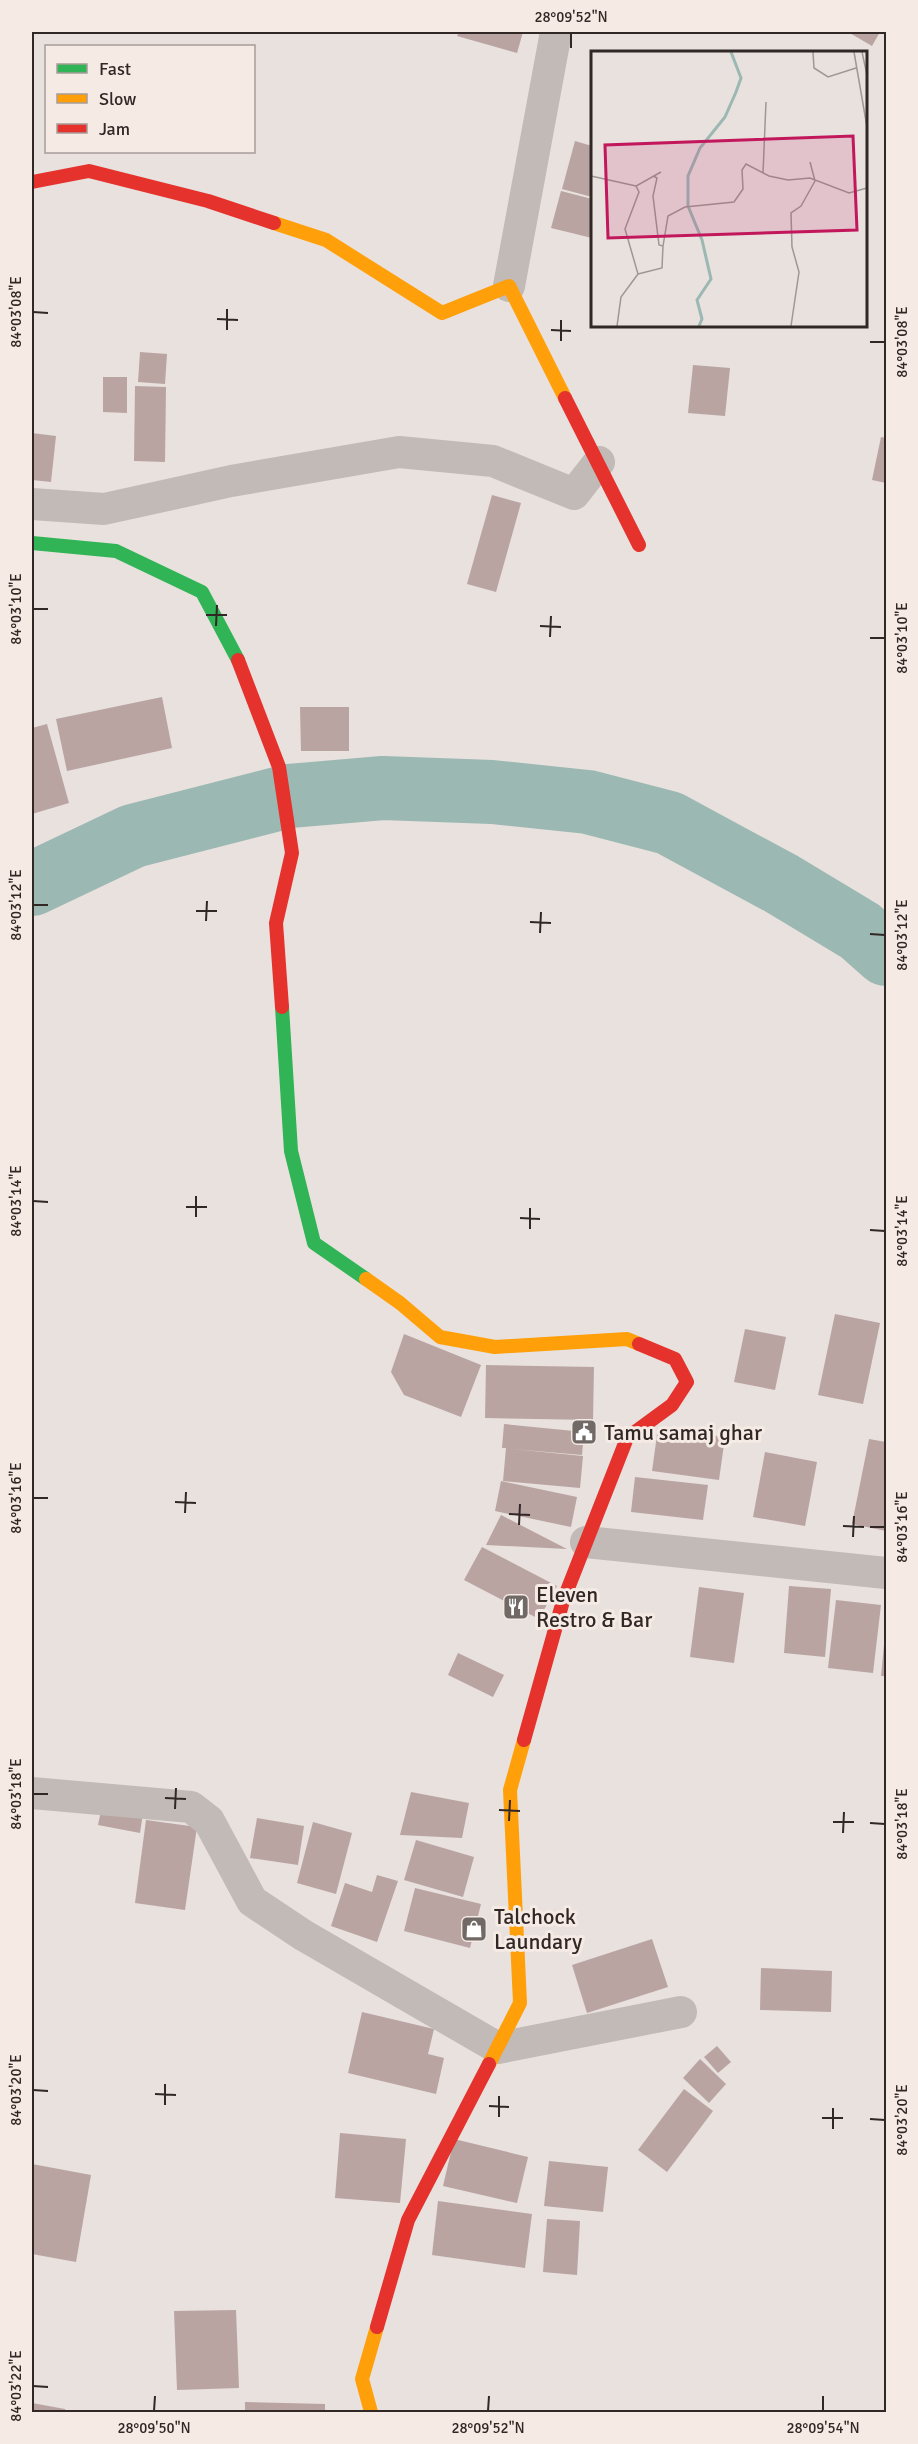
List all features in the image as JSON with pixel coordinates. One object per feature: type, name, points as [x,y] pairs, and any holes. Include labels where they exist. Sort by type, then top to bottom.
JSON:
[{"type":"street","points":[[556,32],[509,286],[639,545]]},
{"type":"street","points":[[32,183],[89,171],[208,201],[326,240],[442,313],[509,286]]},
{"type":"street","points":[[32,504],[104,509],[231,481],[399,453],[493,461],[574,494],[599,462]]},
{"type":"street","points":[[32,543],[116,551],[202,592],[244,670],[279,767],[292,853],[276,923],[291,1150],[314,1243],[400,1303],[440,1337],[495,1347],[627,1339],[675,1359],[687,1382],[672,1405],[627,1437],[563,1601],[510,1790],[520,2003],[408,2220],[362,2379],[371,2412]]},
{"type":"street","points":[[586,1542],[886,1573]]},
{"type":"street","points":[[32,1793],[191,1807],[209,1821],[252,1901],[303,1935],[498,2048],[681,2012]]},
{"type":"building","points":[[459,32],[523,32],[517,53],[457,36]]},
{"type":"building","points":[[848,32],[880,32],[872,46]]},
{"type":"building","points":[[575,141],[591,146],[591,197],[562,189]]},
{"type":"building","points":[[561,191],[591,199],[591,238],[551,228]]},
{"type":"building","points":[[140,352],[167,354],[165,384],[138,382]]},
{"type":"building","points":[[693,365],[730,368],[725,416],[688,413]]},
{"type":"building","points":[[103,377],[127,377],[127,413],[103,412]]},
{"type":"building","points":[[135,386],[166,387],[165,462],[134,461]]},
{"type":"building","points":[[32,433],[56,436],[51,482],[32,480]]},
{"type":"building","points":[[881,437],[886,438],[886,483],[872,480]]},
{"type":"building","points":[[492,495],[521,503],[496,592],[467,584]]},
{"type":"building","points":[[162,697],[172,748],[67,771],[56,719]]},
{"type":"building","points":[[300,707],[349,707],[349,751],[301,751]]},
{"type":"building","points":[[47,724],[69,803],[32,814],[32,728]]},
{"type":"building","points":[[835,1314],[880,1323],[863,1404],[818,1395]]},
{"type":"building","points":[[745,1329],[786,1337],[775,1390],[734,1382]]},
{"type":"building","points":[[404,1334],[481,1365],[461,1417],[404,1395],[391,1372]]},
{"type":"building","points":[[486,1365],[594,1367],[593,1420],[485,1418]]},
{"type":"building","points":[[504,1424],[584,1432],[582,1455],[512,1449],[583,1456],[580,1488],[503,1481],[506,1448],[502,1448]]},
{"type":"building","points":[[658,1428],[725,1437],[719,1480],[652,1471]]},
{"type":"building","points":[[869,1439],[886,1442],[886,1531],[852,1524]]},
{"type":"building","points":[[765,1452],[817,1462],[805,1526],[753,1517]]},
{"type":"building","points":[[635,1477],[708,1485],[703,1520],[631,1512]]},
{"type":"building","points":[[501,1481],[577,1497],[571,1527],[495,1511]]},
{"type":"building","points":[[501,1515],[567,1549],[486,1545]]},
{"type":"building","points":[[482,1547],[557,1586],[539,1619],[464,1580]]},
{"type":"building","points":[[789,1586],[831,1589],[825,1657],[784,1653]]},
{"type":"building","points":[[699,1587],[744,1593],[734,1663],[690,1657]]},
{"type":"building","points":[[836,1600],[881,1605],[873,1673],[828,1668]]},
{"type":"building","points":[[885,1634],[886,1676],[881,1676]]},
{"type":"building","points":[[458,1653],[504,1675],[493,1697],[448,1675]]},
{"type":"building","points":[[411,1792],[469,1803],[462,1838],[400,1835]]},
{"type":"building","points":[[102,1806],[143,1813],[140,1833],[98,1825]]},
{"type":"building","points":[[257,1818],[304,1826],[298,1865],[250,1858]]},
{"type":"building","points":[[146,1820],[197,1827],[185,1910],[135,1903]]},
{"type":"building","points":[[313,1822],[352,1833],[336,1894],[297,1883]]},
{"type":"building","points":[[416,1840],[474,1857],[463,1897],[404,1880]]},
{"type":"building","points":[[377,1875],[398,1881],[377,1942],[331,1926],[345,1883],[372,1892]]},
{"type":"building","points":[[415,1888],[481,1904],[470,1948],[404,1931]]},
{"type":"building","points":[[652,1939],[668,1987],[587,2013],[572,1965]]},
{"type":"building","points":[[761,1968],[832,1971],[831,2012],[760,2010]]},
{"type":"building","points":[[362,2012],[434,2029],[428,2054],[444,2058],[436,2094],[348,2073]]},
{"type":"building","points":[[717,2046],[731,2062],[718,2073],[704,2057]]},
{"type":"building","points":[[700,2059],[726,2084],[709,2103],[683,2078]]},
{"type":"building","points":[[684,2089],[713,2111],[667,2172],[638,2150]]},
{"type":"building","points":[[340,2133],[406,2139],[400,2203],[335,2198]]},
{"type":"building","points":[[454,2139],[528,2157],[517,2203],[443,2186]]},
{"type":"building","points":[[549,2161],[608,2167],[603,2212],[544,2206]]},
{"type":"building","points":[[32,2164],[91,2175],[76,2262],[32,2254]]},
{"type":"building","points":[[438,2201],[532,2214],[525,2268],[432,2255]]},
{"type":"building","points":[[547,2219],[580,2221],[577,2275],[543,2272]]},
{"type":"building","points":[[236,2310],[239,2388],[177,2390],[174,2311]]},
{"type":"building","points":[[245,2402],[325,2404],[325,2412],[245,2412]]},
{"type":"building","points":[[32,2403],[65,2409],[66,2412],[32,2412]]},
{"type":"waterway","points":[[32,884],[133,836],[289,796],[383,788],[492,792],[588,802],[669,823],[782,884],[860,931],[886,954]]},
{"type":"traffic: fast","points":[[32,543],[116,551],[202,592],[238,660]]},
{"type":"traffic: fast","points":[[282,1007],[291,1151],[314,1243],[366,1279]]},
{"type":"traffic: slow","points":[[274,223],[326,240],[442,313],[509,286],[565,398]]},
{"type":"traffic: slow","points":[[366,1279],[400,1303],[440,1337],[495,1347],[627,1339],[639,1344]]},
{"type":"traffic: slow","points":[[489,2064],[520,2003],[510,1790],[524,1740]]},
{"type":"traffic: slow","points":[[371,2412],[362,2379],[377,2327]]},
{"type":"traffic: jam","points":[[32,182],[89,171],[208,201],[274,223]]},
{"type":"traffic: jam","points":[[565,398],[639,545]]},
{"type":"traffic: jam","points":[[238,660],[279,767],[292,853],[276,923],[282,1007]]},
{"type":"traffic: jam","points":[[524,1740],[563,1601],[627,1438],[672,1405],[687,1382],[675,1359],[639,1344]]},
{"type":"traffic: jam","points":[[377,2327],[408,2220],[489,2064]]},
{"type":"place","name":"Tamu samaj ghar","points":[[584,1432]]},
{"type":"place","name":"Eleven Restro & Bar","points":[[516,1607]]},
{"type":"place","name":"Talchock Laundary","points":[[474,1929]]}]
